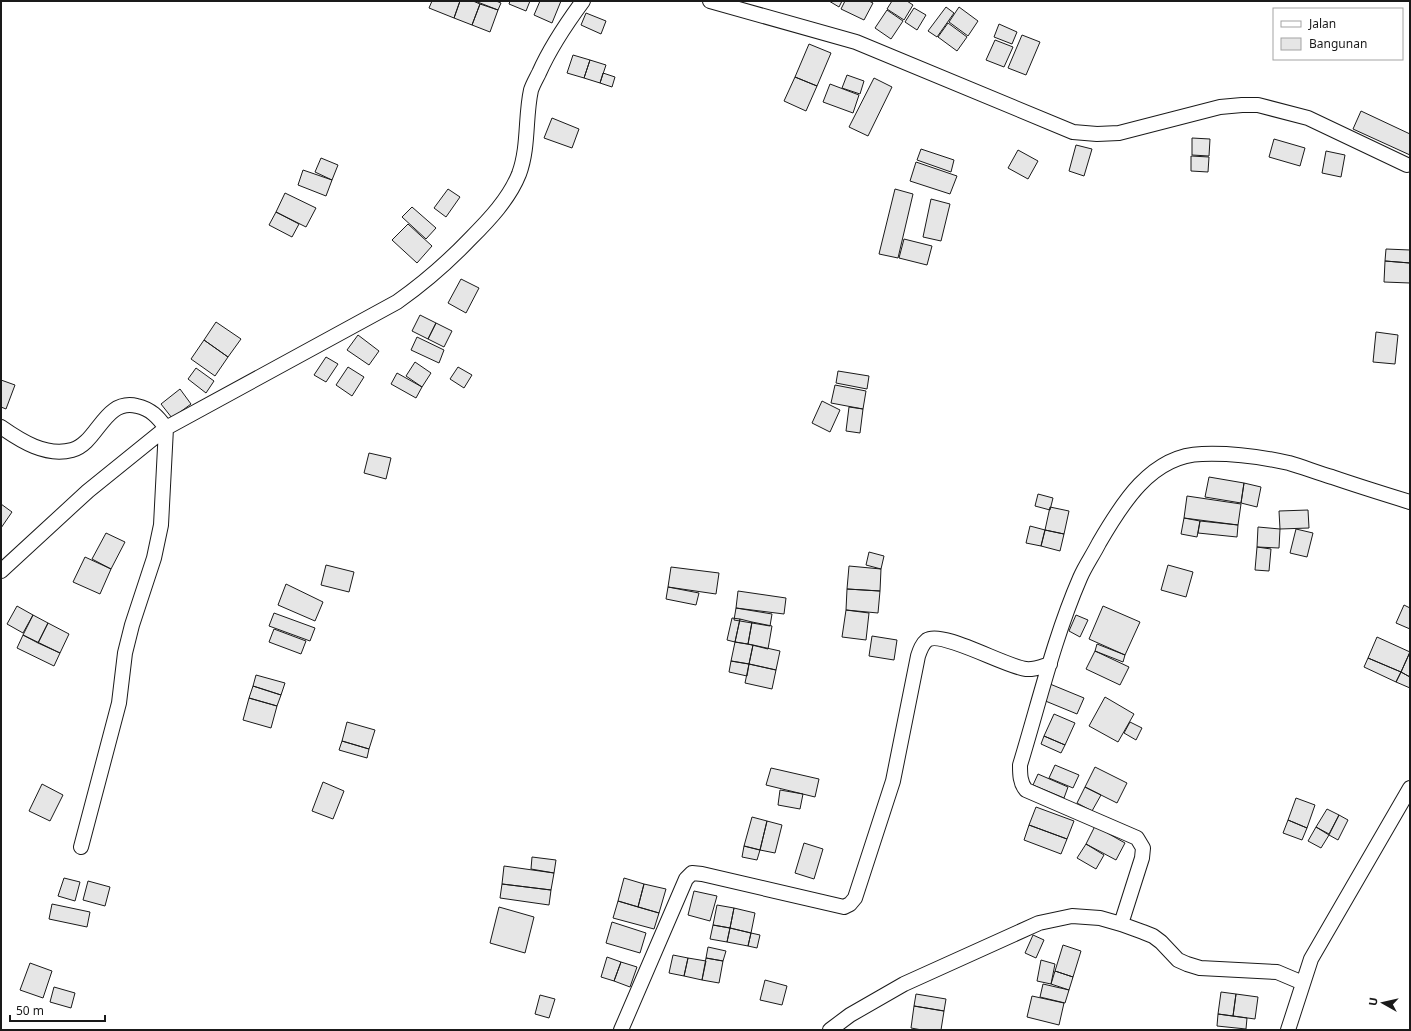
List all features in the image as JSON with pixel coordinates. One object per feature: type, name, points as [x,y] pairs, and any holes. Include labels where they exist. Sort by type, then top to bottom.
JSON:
[{"type":"street","points":[[1,570],[88,491],[166,428],[397,302],[448,262],[489,221],[510,192],[519,174],[524,153],[532,89],[546,58],[583,1]]},
{"type":"street","points":[[710,1],[856,42],[1073,132],[1097,134],[1118,133],[1220,107],[1258,105],[1308,118],[1409,165]]},
{"type":"street","points":[[1,427],[25,444],[46,450],[64,452],[74,450],[83,444],[117,408],[135,406],[151,411],[158,417],[166,428],[162,525],[154,558],[132,625],[125,653],[119,703],[82,847]]},
{"type":"street","points":[[1121,924],[1142,858],[1143,848],[1137,838],[1026,790],[1022,786],[1020,765],[1064,617],[1080,576],[1125,500],[1154,472],[1168,463],[1183,457],[1201,454],[1248,456],[1289,463],[1410,502]]},
{"type":"street","points":[[621,1030],[686,879],[692,873],[702,874],[844,907],[850,904],[855,898],[893,781],[918,656],[922,646],[928,640],[936,638],[964,646],[1014,666],[1026,669],[1050,664]]},
{"type":"street","points":[[1288,1030],[1311,959],[1410,788]]},
{"type":"street","points":[[830,1030],[850,1014],[904,984],[1038,923],[1072,916],[1100,918],[1153,936],[1161,942],[1178,960],[1200,968],[1276,972],[1302,983]]},
{"type":"building","points":[[432,1],[460,1],[454,18],[429,8]]},
{"type":"building","points":[[460,1],[473,1],[480,4],[472,25],[454,18]]},
{"type":"building","points":[[475,1],[496,1],[501,3],[498,10]]},
{"type":"building","points":[[510,1],[530,1],[526,11],[509,4]]},
{"type":"building","points":[[540,1],[561,1],[552,23],[534,15]]},
{"type":"building","points":[[829,1],[842,1],[839,7]]},
{"type":"building","points":[[845,1],[869,1],[873,3],[864,20],[841,9]]},
{"type":"building","points":[[892,1],[907,1],[913,5],[904,20],[887,9]]},
{"type":"building","points":[[480,4],[498,10],[490,32],[472,25]]},
{"type":"building","points":[[946,7],[954,13],[937,37],[928,31]]},
{"type":"building","points":[[959,7],[978,21],[968,36],[949,22]]},
{"type":"building","points":[[914,8],[926,15],[917,30],[905,22]]},
{"type":"building","points":[[887,10],[903,21],[891,39],[875,28]]},
{"type":"building","points":[[586,13],[606,21],[601,34],[581,25]]},
{"type":"building","points":[[948,23],[967,37],[957,51],[938,37]]},
{"type":"building","points":[[999,24],[1017,32],[1012,44],[994,37]]},
{"type":"building","points":[[1022,35],[1040,42],[1026,75],[1008,68]]},
{"type":"building","points":[[995,40],[1013,47],[1004,67],[986,60]]},
{"type":"building","points":[[809,44],[831,53],[817,86],[795,77]]},
{"type":"building","points":[[573,55],[590,60],[584,78],[567,73]]},
{"type":"building","points":[[590,60],[606,65],[600,83],[584,78]]},
{"type":"building","points":[[603,73],[615,77],[612,87],[600,83]]},
{"type":"building","points":[[847,75],[864,81],[860,94],[842,88]]},
{"type":"building","points":[[795,77],[817,86],[806,111],[784,101]]},
{"type":"building","points":[[874,78],[892,87],[868,136],[849,127]]},
{"type":"building","points":[[830,84],[859,95],[853,113],[823,102]]},
{"type":"building","points":[[1361,111],[1410,134],[1410,155],[1353,129]]},
{"type":"building","points":[[552,118],[579,129],[572,148],[544,138]]},
{"type":"building","points":[[1192,138],[1210,139],[1209,156],[1192,155]]},
{"type":"building","points":[[1274,139],[1305,148],[1300,166],[1269,157]]},
{"type":"building","points":[[1076,145],[1092,149],[1084,176],[1069,171]]},
{"type":"building","points":[[921,149],[954,160],[951,172],[917,160]]},
{"type":"building","points":[[1018,150],[1038,161],[1028,179],[1008,168]]},
{"type":"building","points":[[1326,151],[1345,155],[1341,177],[1322,173]]},
{"type":"building","points":[[1191,156],[1209,157],[1208,172],[1191,171]]},
{"type":"building","points":[[321,158],[338,165],[332,180],[315,172]]},
{"type":"building","points":[[916,162],[957,176],[950,194],[910,181]]},
{"type":"building","points":[[303,170],[332,180],[326,196],[298,185]]},
{"type":"building","points":[[448,189],[460,197],[446,217],[434,208]]},
{"type":"building","points":[[895,189],[913,194],[898,258],[879,254]]},
{"type":"building","points":[[285,193],[316,208],[306,227],[276,212]]},
{"type":"building","points":[[931,199],[950,204],[941,241],[923,237]]},
{"type":"building","points":[[412,207],[436,228],[426,239],[402,217]]},
{"type":"building","points":[[276,212],[299,224],[292,237],[269,225]]},
{"type":"building","points":[[408,224],[432,246],[417,263],[392,240]]},
{"type":"building","points":[[904,239],[932,246],[927,265],[899,258]]},
{"type":"building","points":[[1386,249],[1410,250],[1410,263],[1385,261]]},
{"type":"building","points":[[1385,261],[1410,263],[1410,283],[1384,282]]},
{"type":"building","points":[[461,279],[479,288],[466,313],[448,303]]},
{"type":"building","points":[[420,315],[436,323],[428,339],[412,331]]},
{"type":"building","points":[[216,322],[241,339],[228,357],[204,340]]},
{"type":"building","points":[[436,323],[452,331],[444,347],[428,339]]},
{"type":"building","points":[[1376,332],[1398,335],[1395,364],[1373,362]]},
{"type":"building","points":[[358,335],[379,351],[369,365],[347,350]]},
{"type":"building","points":[[417,337],[444,350],[439,363],[411,350]]},
{"type":"building","points":[[204,340],[228,357],[215,376],[191,359]]},
{"type":"building","points":[[326,357],[338,364],[326,382],[314,375]]},
{"type":"building","points":[[415,362],[431,373],[422,387],[406,376]]},
{"type":"building","points":[[348,367],[364,377],[352,396],[336,385]]},
{"type":"building","points":[[458,367],[472,375],[464,388],[450,379]]},
{"type":"building","points":[[196,368],[214,381],[206,393],[188,379]]},
{"type":"building","points":[[838,371],[869,376],[867,389],[836,383]]},
{"type":"building","points":[[397,373],[422,387],[416,398],[391,384]]},
{"type":"building","points":[[1,380],[15,385],[6,409],[1,407]]},
{"type":"building","points":[[835,385],[866,391],[863,409],[831,403]]},
{"type":"building","points":[[180,389],[191,404],[172,418],[161,404]]},
{"type":"building","points":[[822,401],[840,410],[830,432],[812,423]]},
{"type":"building","points":[[849,407],[863,409],[860,433],[846,431]]},
{"type":"building","points":[[369,453],[391,458],[386,479],[364,473]]},
{"type":"building","points":[[1209,477],[1244,483],[1241,503],[1205,497]]},
{"type":"building","points":[[1244,483],[1261,487],[1257,507],[1241,503]]},
{"type":"building","points":[[1038,494],[1053,498],[1050,510],[1035,506]]},
{"type":"building","points":[[1187,496],[1241,504],[1238,525],[1184,518]]},
{"type":"building","points":[[1,504],[12,512],[1,528]]},
{"type":"building","points":[[1050,507],[1069,511],[1064,534],[1045,530]]},
{"type":"building","points":[[1308,510],[1309,528],[1280,529],[1279,511]]},
{"type":"building","points":[[1184,518],[1200,521],[1197,537],[1181,534]]},
{"type":"building","points":[[1200,521],[1238,525],[1237,537],[1198,533]]},
{"type":"building","points":[[1030,526],[1045,530],[1041,546],[1026,543]]},
{"type":"building","points":[[1258,527],[1280,529],[1279,548],[1257,547]]},
{"type":"building","points":[[1296,529],[1313,533],[1307,557],[1290,553]]},
{"type":"building","points":[[1045,530],[1064,534],[1060,551],[1041,546]]},
{"type":"building","points":[[106,533],[125,542],[111,569],[92,559]]},
{"type":"building","points":[[1257,547],[1271,549],[1269,571],[1255,570]]},
{"type":"building","points":[[869,552],[884,556],[881,569],[866,565]]},
{"type":"building","points":[[85,557],[111,569],[100,594],[73,582]]},
{"type":"building","points":[[326,565],[354,572],[349,592],[321,585]]},
{"type":"building","points":[[1168,565],[1193,572],[1186,597],[1161,590]]},
{"type":"building","points":[[849,566],[881,569],[880,591],[847,589]]},
{"type":"building","points":[[671,567],[719,573],[716,594],[668,587]]},
{"type":"building","points":[[286,584],[323,602],[315,621],[278,605]]},
{"type":"building","points":[[668,587],[699,593],[696,605],[666,599]]},
{"type":"building","points":[[847,589],[880,591],[878,613],[846,610]]},
{"type":"building","points":[[738,591],[786,598],[784,614],[736,608]]},
{"type":"building","points":[[1404,605],[1410,608],[1410,629],[1396,623]]},
{"type":"building","points":[[17,606],[33,615],[23,633],[7,624]]},
{"type":"building","points":[[1103,606],[1140,622],[1125,655],[1089,639]]},
{"type":"building","points":[[736,608],[772,614],[770,626],[734,620]]},
{"type":"building","points":[[846,610],[869,613],[866,640],[842,637]]},
{"type":"building","points":[[274,613],[315,628],[310,641],[269,626]]},
{"type":"building","points":[[33,615],[48,623],[38,643],[23,635]]},
{"type":"building","points":[[1076,615],[1088,620],[1080,637],[1069,631]]},
{"type":"building","points":[[732,618],[740,619],[735,642],[727,640]]},
{"type":"building","points":[[740,619],[752,622],[748,644],[735,642]]},
{"type":"building","points":[[752,622],[772,626],[768,649],[748,644]]},
{"type":"building","points":[[48,623],[69,634],[60,653],[38,643]]},
{"type":"building","points":[[274,629],[306,641],[301,654],[269,642]]},
{"type":"building","points":[[23,635],[60,653],[54,666],[17,648]]},
{"type":"building","points":[[872,636],[897,640],[894,660],[869,656]]},
{"type":"building","points":[[1377,637],[1410,652],[1401,672],[1368,658]]},
{"type":"building","points":[[735,642],[753,645],[749,664],[731,661]]},
{"type":"building","points":[[1097,644],[1125,655],[1123,662],[1095,651]]},
{"type":"building","points":[[753,645],[780,651],[776,670],[749,664]]},
{"type":"building","points":[[1095,651],[1129,667],[1120,685],[1086,669]]},
{"type":"building","points":[[1410,652],[1410,677],[1401,672]]},
{"type":"building","points":[[1368,658],[1401,672],[1396,682],[1364,667]]},
{"type":"building","points":[[731,661],[749,664],[747,676],[729,672]]},
{"type":"building","points":[[749,664],[776,670],[772,689],[745,683]]},
{"type":"building","points":[[1401,672],[1410,677],[1410,688],[1396,682]]},
{"type":"building","points":[[256,675],[285,683],[281,695],[253,686]]},
{"type":"building","points":[[1050,684],[1084,698],[1077,714],[1043,700]]},
{"type":"building","points":[[253,686],[281,695],[277,706],[249,698]]},
{"type":"building","points":[[1105,697],[1134,714],[1118,742],[1089,726]]},
{"type":"building","points":[[249,698],[277,706],[271,728],[243,720]]},
{"type":"building","points":[[1054,714],[1075,723],[1065,745],[1044,736]]},
{"type":"building","points":[[347,722],[375,730],[369,749],[342,741]]},
{"type":"building","points":[[1130,722],[1142,728],[1136,740],[1124,733]]},
{"type":"building","points":[[1044,736],[1065,745],[1061,753],[1041,744]]},
{"type":"building","points":[[342,741],[369,749],[367,758],[339,750]]},
{"type":"building","points":[[1055,765],[1079,775],[1073,788],[1049,778]]},
{"type":"building","points":[[1095,767],[1127,783],[1117,803],[1085,787]]},
{"type":"building","points":[[771,768],[819,779],[815,797],[766,785]]},
{"type":"building","points":[[1038,774],[1068,787],[1064,798],[1033,785]]},
{"type":"building","points":[[323,782],[344,791],[333,819],[312,811]]},
{"type":"building","points":[[42,784],[63,795],[50,821],[29,811]]},
{"type":"building","points":[[1085,787],[1101,795],[1092,811],[1077,803]]},
{"type":"building","points":[[780,790],[803,794],[800,809],[778,805]]},
{"type":"building","points":[[1296,798],[1315,805],[1307,828],[1288,820]]},
{"type":"building","points":[[1036,807],[1074,821],[1067,839],[1029,825]]},
{"type":"building","points":[[1327,809],[1339,815],[1329,834],[1316,827]]},
{"type":"building","points":[[1339,815],[1348,820],[1338,840],[1329,835]]},
{"type":"building","points":[[752,817],[767,821],[760,850],[744,846]]},
{"type":"building","points":[[1288,820],[1307,828],[1302,840],[1283,833]]},
{"type":"building","points":[[767,821],[782,825],[775,853],[760,850]]},
{"type":"building","points":[[1029,825],[1067,839],[1061,854],[1024,840]]},
{"type":"building","points":[[1095,826],[1125,843],[1116,860],[1086,844]]},
{"type":"building","points":[[1316,827],[1329,835],[1321,848],[1308,841]]},
{"type":"building","points":[[804,843],[823,849],[814,879],[795,873]]},
{"type":"building","points":[[1086,844],[1104,855],[1096,869],[1077,858]]},
{"type":"building","points":[[744,846],[760,850],[757,860],[742,857]]},
{"type":"building","points":[[532,857],[556,860],[554,873],[531,869]]},
{"type":"building","points":[[504,866],[554,873],[551,890],[502,884]]},
{"type":"building","points":[[64,878],[80,882],[75,901],[58,896]]},
{"type":"building","points":[[624,878],[644,884],[638,907],[618,901]]},
{"type":"building","points":[[88,881],[110,887],[105,906],[83,900]]},
{"type":"building","points":[[502,884],[551,890],[549,905],[500,898]]},
{"type":"building","points":[[644,884],[666,889],[659,913],[638,907]]},
{"type":"building","points":[[694,891],[717,896],[710,921],[688,915]]},
{"type":"building","points":[[618,901],[659,913],[654,929],[613,918]]},
{"type":"building","points":[[52,904],[90,912],[87,927],[49,919]]},
{"type":"building","points":[[717,905],[734,908],[730,928],[713,925]]},
{"type":"building","points":[[499,907],[534,917],[525,953],[490,943]]},
{"type":"building","points":[[734,908],[755,913],[751,933],[730,928]]},
{"type":"building","points":[[612,922],[646,933],[640,953],[606,943]]},
{"type":"building","points":[[713,925],[730,928],[727,942],[710,939]]},
{"type":"building","points":[[730,928],[751,933],[748,946],[727,942]]},
{"type":"building","points":[[751,933],[760,935],[757,948],[748,946]]},
{"type":"building","points":[[1033,935],[1044,940],[1036,958],[1025,953]]},
{"type":"building","points":[[1063,945],[1081,951],[1073,977],[1055,971]]},
{"type":"building","points":[[708,947],[726,951],[723,961],[706,958]]},
{"type":"building","points":[[673,955],[688,958],[684,976],[669,973]]},
{"type":"building","points":[[607,957],[621,962],[614,981],[601,977]]},
{"type":"building","points":[[688,958],[706,961],[702,980],[684,976]]},
{"type":"building","points":[[706,958],[723,961],[719,983],[702,980]]},
{"type":"building","points":[[1041,960],[1055,964],[1051,984],[1037,981]]},
{"type":"building","points":[[621,962],[637,967],[630,987],[614,981]]},
{"type":"building","points":[[30,963],[52,971],[43,998],[20,990]]},
{"type":"building","points":[[1055,971],[1073,977],[1069,990],[1051,984]]},
{"type":"building","points":[[765,980],[787,986],[782,1005],[760,1000]]},
{"type":"building","points":[[1043,984],[1069,990],[1065,1003],[1040,997]]},
{"type":"building","points":[[54,987],[75,993],[71,1008],[50,1002]]},
{"type":"building","points":[[1221,992],[1236,994],[1233,1016],[1218,1014]]},
{"type":"building","points":[[916,994],[946,999],[944,1011],[914,1006]]},
{"type":"building","points":[[1236,994],[1258,997],[1255,1019],[1233,1016]]},
{"type":"building","points":[[540,995],[555,999],[549,1018],[535,1014]]},
{"type":"building","points":[[1032,996],[1064,1003],[1059,1025],[1027,1017]]},
{"type":"building","points":[[914,1006],[944,1011],[941,1030],[922,1030],[911,1028]]},
{"type":"building","points":[[1218,1014],[1247,1018],[1246,1029],[1217,1026]]}]
